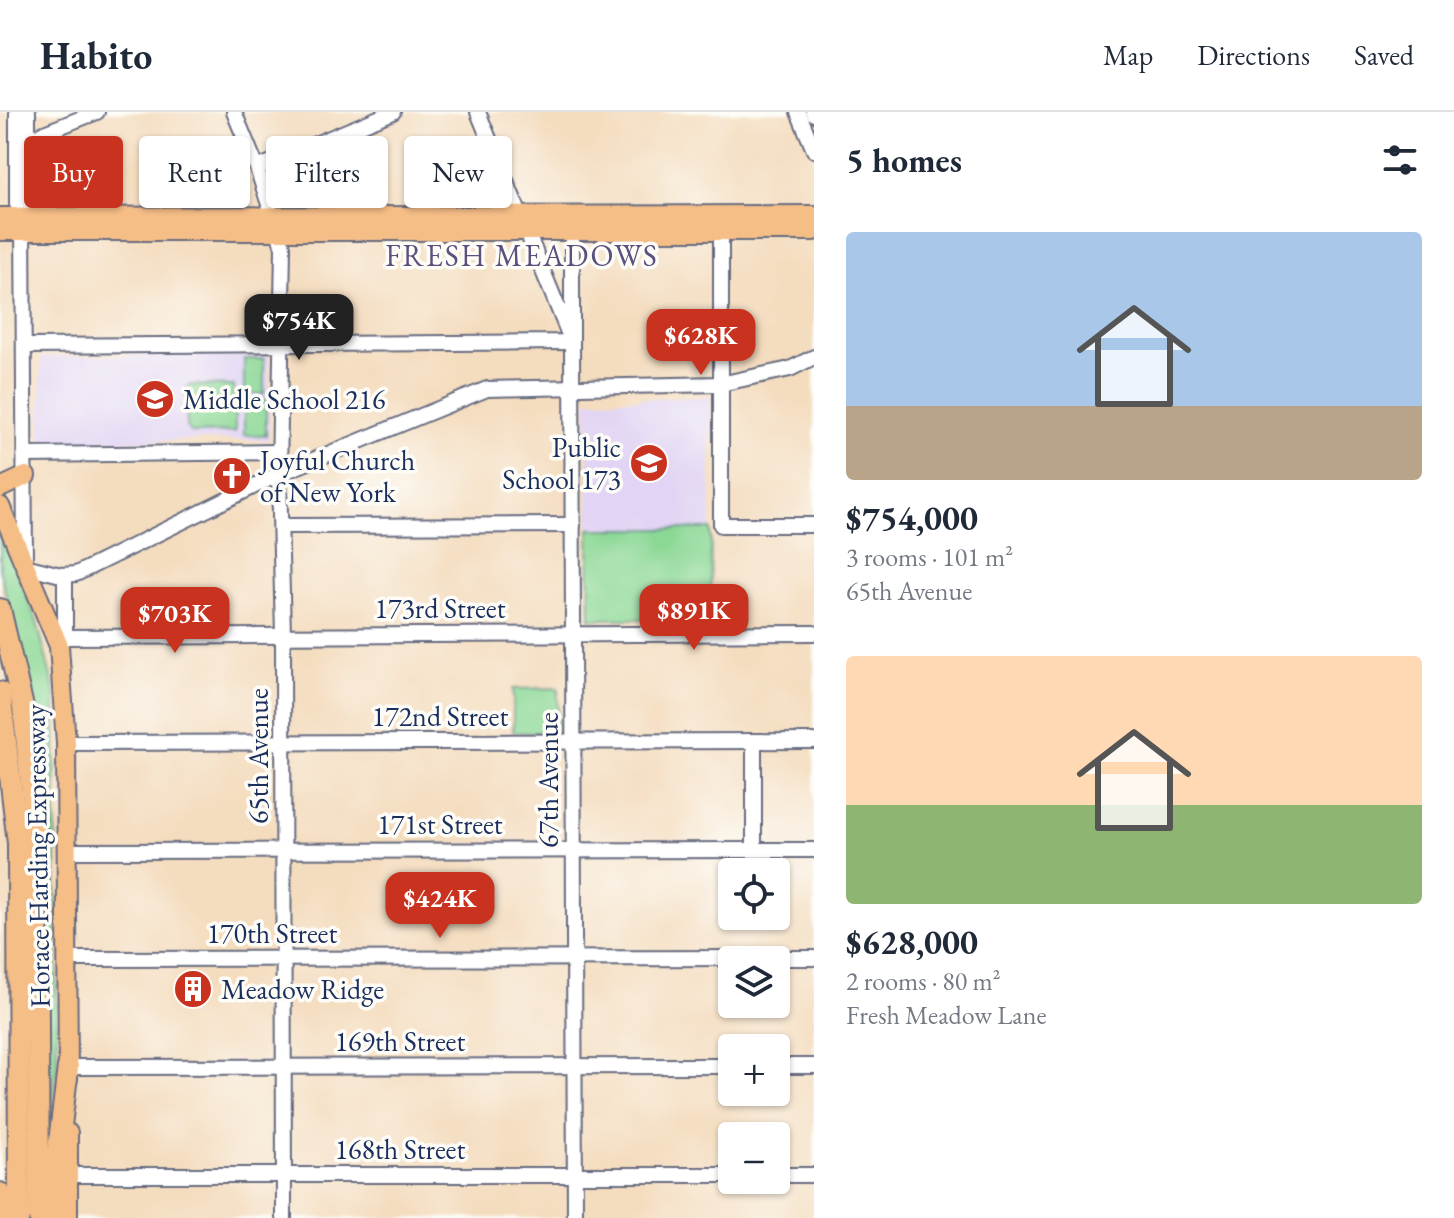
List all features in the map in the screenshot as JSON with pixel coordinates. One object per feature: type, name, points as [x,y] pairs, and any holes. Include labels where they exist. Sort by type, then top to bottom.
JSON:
[{"type":"highway","points":[[0,609],[23,707],[35,799],[39,1218]]},
{"type":"highway","points":[[0,692],[18,843],[19,1218]]},
{"type":"highway","points":[[50,1218],[68,1067]]},
{"type":"highway","points":[[0,1193],[4,1218]]},
{"type":"main road","points":[[524,223],[572,230],[814,215]]},
{"type":"main road","points":[[0,217],[24,223],[721,222],[814,231]]},
{"type":"main road","points":[[0,231],[24,223]]},
{"type":"main road","points":[[0,488],[26,476]]},
{"type":"main road","name":"Horace Harding Expressway","points":[[0,506],[62,641],[66,743],[68,1218]]},
{"type":"street","points":[[17,112],[23,142]]},
{"type":"street","points":[[28,112],[17,204],[24,223],[25,566],[65,575],[279,474],[487,389],[720,384],[790,369],[814,357]]},
{"type":"street","points":[[23,142],[97,112]]},
{"type":"street","name":"65th Avenue","points":[[234,112],[257,168],[283,247],[279,474],[284,742],[284,1218]]},
{"type":"street","points":[[257,168],[393,112]]},
{"type":"street","name":"67th Avenue","points":[[478,112],[572,342]]},
{"type":"street","points":[[798,112],[814,150]]},
{"type":"street","points":[[721,222],[721,525],[814,525]]},
{"type":"street","name":"67th Avenue","points":[[572,230],[575,1218]]},
{"type":"street","points":[[25,346],[572,342]]},
{"type":"street","points":[[26,455],[279,452]]},
{"type":"street","points":[[282,526],[573,525]]},
{"type":"street","points":[[62,641],[65,575]]},
{"type":"street","name":"173rd Street","points":[[62,641],[283,634],[814,633]]},
{"type":"street","points":[[754,741],[754,849]]},
{"type":"street","name":"172nd Street","points":[[66,743],[814,741]]},
{"type":"street","name":"171st Street","points":[[67,851],[814,850]]},
{"type":"street","name":"170th Street","points":[[67,959],[814,958]]},
{"type":"street","name":"169th Street","points":[[68,1067],[718,1066]]},
{"type":"street","points":[[790,1066],[814,1066]]},
{"type":"street","name":"168th Street","points":[[68,1175],[718,1175]]},
{"type":"street","points":[[790,1175],[814,1175]]},
{"type":"shaded area","name":"Middle School 216","points":[[269,356],[269,440],[41,441],[41,357]]},
{"type":"shaded area","name":"Public School 173","points":[[710,397],[711,529],[589,529],[587,400]]},
{"type":"green space","points":[[244,359],[264,359],[264,394],[244,394]]},
{"type":"green space","points":[[190,385],[234,386],[235,432],[192,433],[187,427],[186,389]]},
{"type":"green space","points":[[244,399],[266,399],[266,435],[244,435]]},
{"type":"green space","points":[[0,529],[37,622],[55,693],[57,1066],[49,1130],[45,1136],[43,796],[22,659],[0,572]]},
{"type":"green space","points":[[589,529],[711,529],[710,619],[590,619]]},
{"type":"green space","points":[[558,688],[558,733],[513,732],[513,689]]},
{"type":"place","name":"Middle School 216","points":[[155,399]]},
{"type":"place","name":"Public School 173","points":[[649,463]]},
{"type":"place","name":"Joyful Church of New York","points":[[232,476]]},
{"type":"place","name":"Meadow Ridge","points":[[193,989]]},
{"type":"district","name":"FRESH MEADOWS","points":[[522,255]]}]
